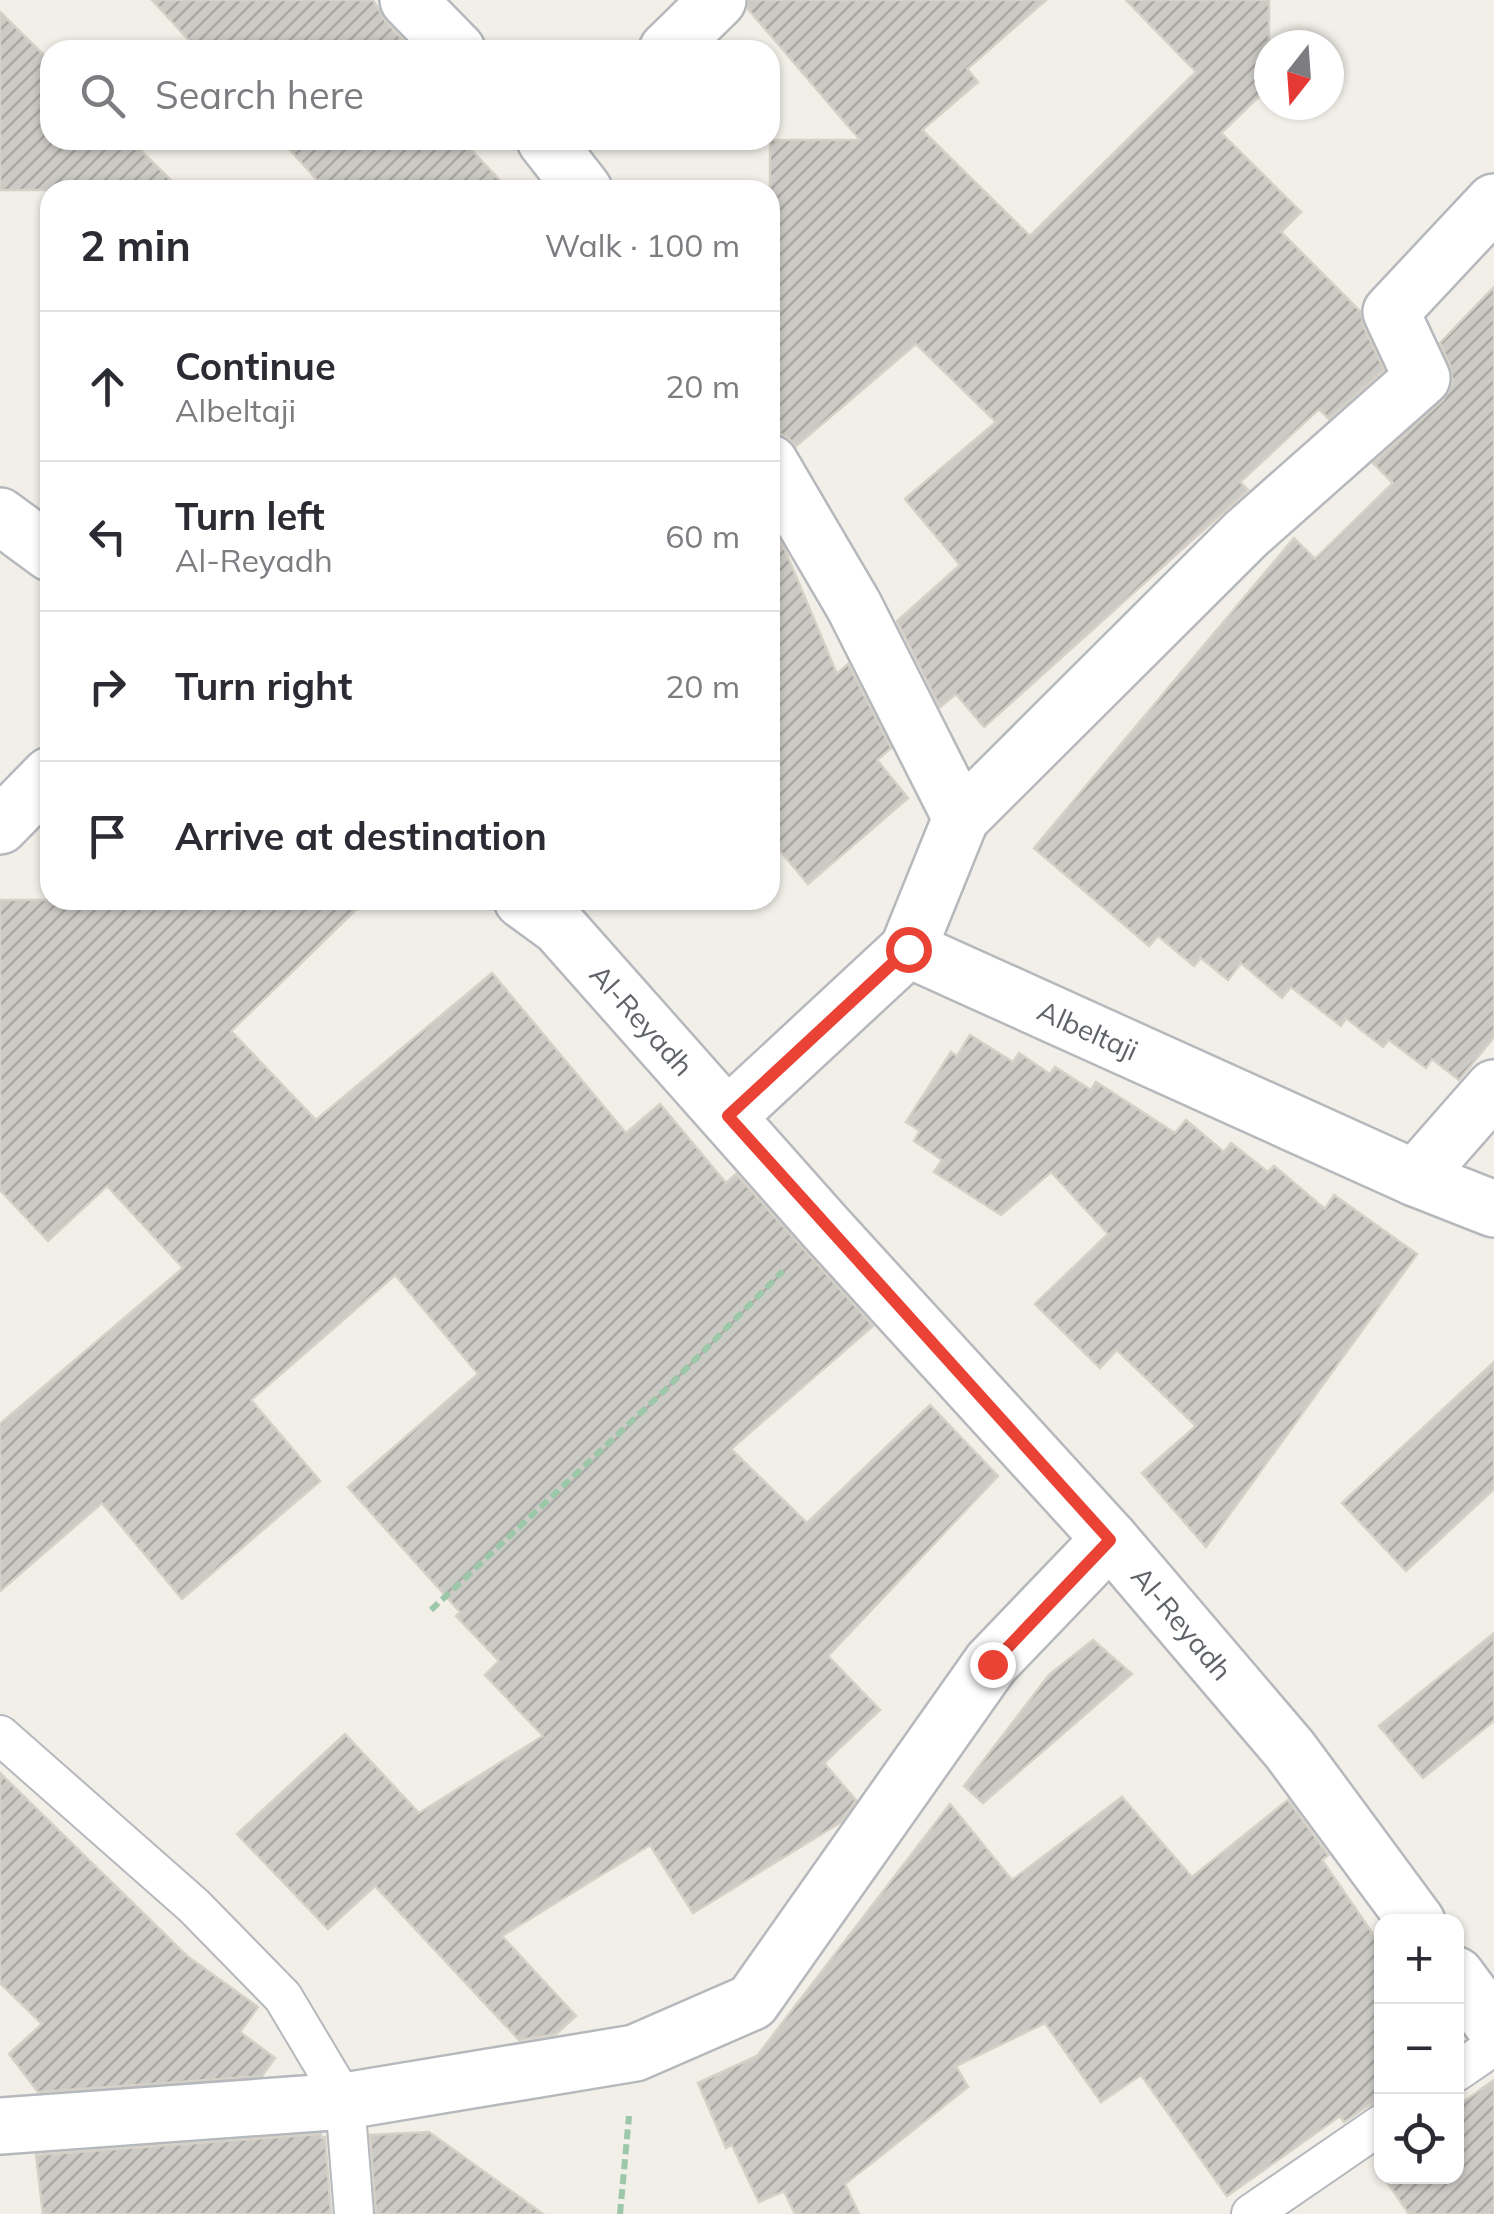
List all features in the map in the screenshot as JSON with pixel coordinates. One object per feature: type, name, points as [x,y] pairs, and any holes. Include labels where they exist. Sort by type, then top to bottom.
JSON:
[{"type":"street","points":[[408,0],[447,40]]},
{"type":"street","points":[[676,40],[718,0]]},
{"type":"street","points":[[728,1116],[908,949],[961,818],[1246,534],[1422,378],[1391,312],[1494,202]]},
{"type":"street","points":[[780,479],[854,606],[961,818]]},
{"type":"street","points":[[0,516],[40,546]]},
{"type":"street","points":[[0,826],[40,785]]},
{"type":"street","name":"Al-Reyadh","points":[[536,910],[560,927],[826,1228],[1110,1540],[1290,1750],[1411,1914]]},
{"type":"street","name":"Albeltaji","points":[[908,949],[1416,1178],[1494,1209]]},
{"type":"street","points":[[1416,1178],[1494,1088]]},
{"type":"street","points":[[0,2126],[345,2101],[636,2054],[752,2002],[992,1664],[1110,1540]]},
{"type":"street","points":[[1464,1986],[1494,2026]]},
{"type":"lane","points":[[0,1735],[194,1906],[283,1997],[345,2101],[354,2214]]},
{"type":"lane","points":[[1464,2067],[1494,2046]]},
{"type":"lane","points":[[1251,2214],[1374,2129]]},
{"type":"path","points":[[430,1610],[664,1391],[826,1228]]},
{"type":"path","points":[[620,2214],[636,2054]]},
{"type":"building","points":[[152,0],[373,0],[403,40],[189,40]]},
{"type":"building","points":[[748,0],[1046,0],[967,69],[978,82],[922,130],[1030,236],[1196,72],[1126,0],[1269,0],[1269,30],[1254,30],[1254,101],[1221,133],[1301,212],[1281,232],[1361,312],[1384,370],[1329,419],[1319,409],[1240,482],[1248,490],[984,727],[956,694],[940,707],[897,621],[960,565],[905,499],[996,422],[916,344],[796,446],[780,434],[780,180],[770,180],[770,150],[780,150],[780,140],[860,140],[780,46],[780,40],[775,40],[748,9]]},
{"type":"building","points":[[0,12],[40,51],[40,150],[140,150],[171,180],[40,180],[40,190],[0,190]]},
{"type":"building","points":[[290,150],[471,150],[500,180],[317,180]]},
{"type":"building","points":[[1494,287],[1494,1037],[1459,1080],[1432,1059],[1426,1068],[1389,1040],[1383,1047],[1346,1018],[1341,1026],[1291,987],[1282,998],[1241,963],[1228,980],[1201,958],[1194,966],[1158,936],[1149,946],[1034,848],[1294,538],[1315,559],[1393,483],[1373,463],[1443,400],[1453,383],[1440,343]]},
{"type":"building","points":[[780,542],[837,674],[848,664],[891,748],[877,760],[908,798],[808,884],[780,851]]},
{"type":"building","points":[[0,900],[40,900],[40,910],[356,910],[231,1031],[316,1120],[492,973],[626,1133],[660,1104],[726,1183],[736,1174],[873,1326],[731,1449],[807,1523],[930,1405],[998,1476],[828,1656],[880,1710],[824,1763],[856,1800],[841,1822],[693,1913],[650,1845],[502,1936],[576,2016],[556,2034],[519,2040],[375,1886],[328,1929],[237,1834],[345,1734],[419,1813],[543,1736],[485,1675],[499,1661],[348,1487],[478,1374],[395,1275],[251,1400],[320,1481],[182,1599],[102,1503],[0,1591],[0,1424],[183,1268],[107,1186],[48,1241],[0,1190]]},
{"type":"building","points":[[970,1035],[1013,1062],[1019,1053],[1050,1074],[1055,1067],[1091,1090],[1096,1082],[1175,1133],[1186,1120],[1224,1152],[1231,1143],[1268,1172],[1274,1166],[1325,1209],[1334,1195],[1417,1254],[1206,1547],[1142,1473],[1196,1426],[1117,1350],[1100,1368],[1035,1304],[1108,1234],[1051,1172],[1001,1215],[934,1172],[942,1160],[914,1141],[920,1131],[906,1122],[951,1052],[957,1056]]},
{"type":"building","points":[[1494,1362],[1494,1489],[1406,1571],[1342,1503]]},
{"type":"building","points":[[1494,1633],[1494,1721],[1423,1778],[1379,1726]]},
{"type":"building","points":[[1093,1640],[1132,1674],[983,1803],[964,1786],[1049,1675]]},
{"type":"building","points":[[0,1773],[187,1956],[258,2007],[240,2032],[275,2058],[262,2076],[38,2092],[9,2054],[42,2024],[0,1983]]},
{"type":"building","points":[[1122,1797],[1192,1877],[1288,1800],[1328,1855],[1322,1860],[1374,1935],[1374,2104],[1344,2122],[1340,2116],[1227,2196],[1141,2075],[1101,2102],[1045,2023],[956,2066],[968,2087],[845,2184],[859,2214],[795,2214],[784,2191],[759,2202],[732,2145],[726,2148],[698,2083],[757,2056],[950,1804],[1012,1880]]},
{"type":"building","points":[[1494,2080],[1494,2214],[1409,2214],[1388,2184],[1464,2184],[1464,2101]]},
{"type":"building","points":[[429,2132],[543,2214],[376,2214],[370,2135]]},
{"type":"building","points":[[321,2134],[321,2138],[325,2137],[331,2214],[43,2214],[36,2155]]},
{"type":"route","points":[[908,949],[728,1116],[1110,1540],[992,1664]]}]
